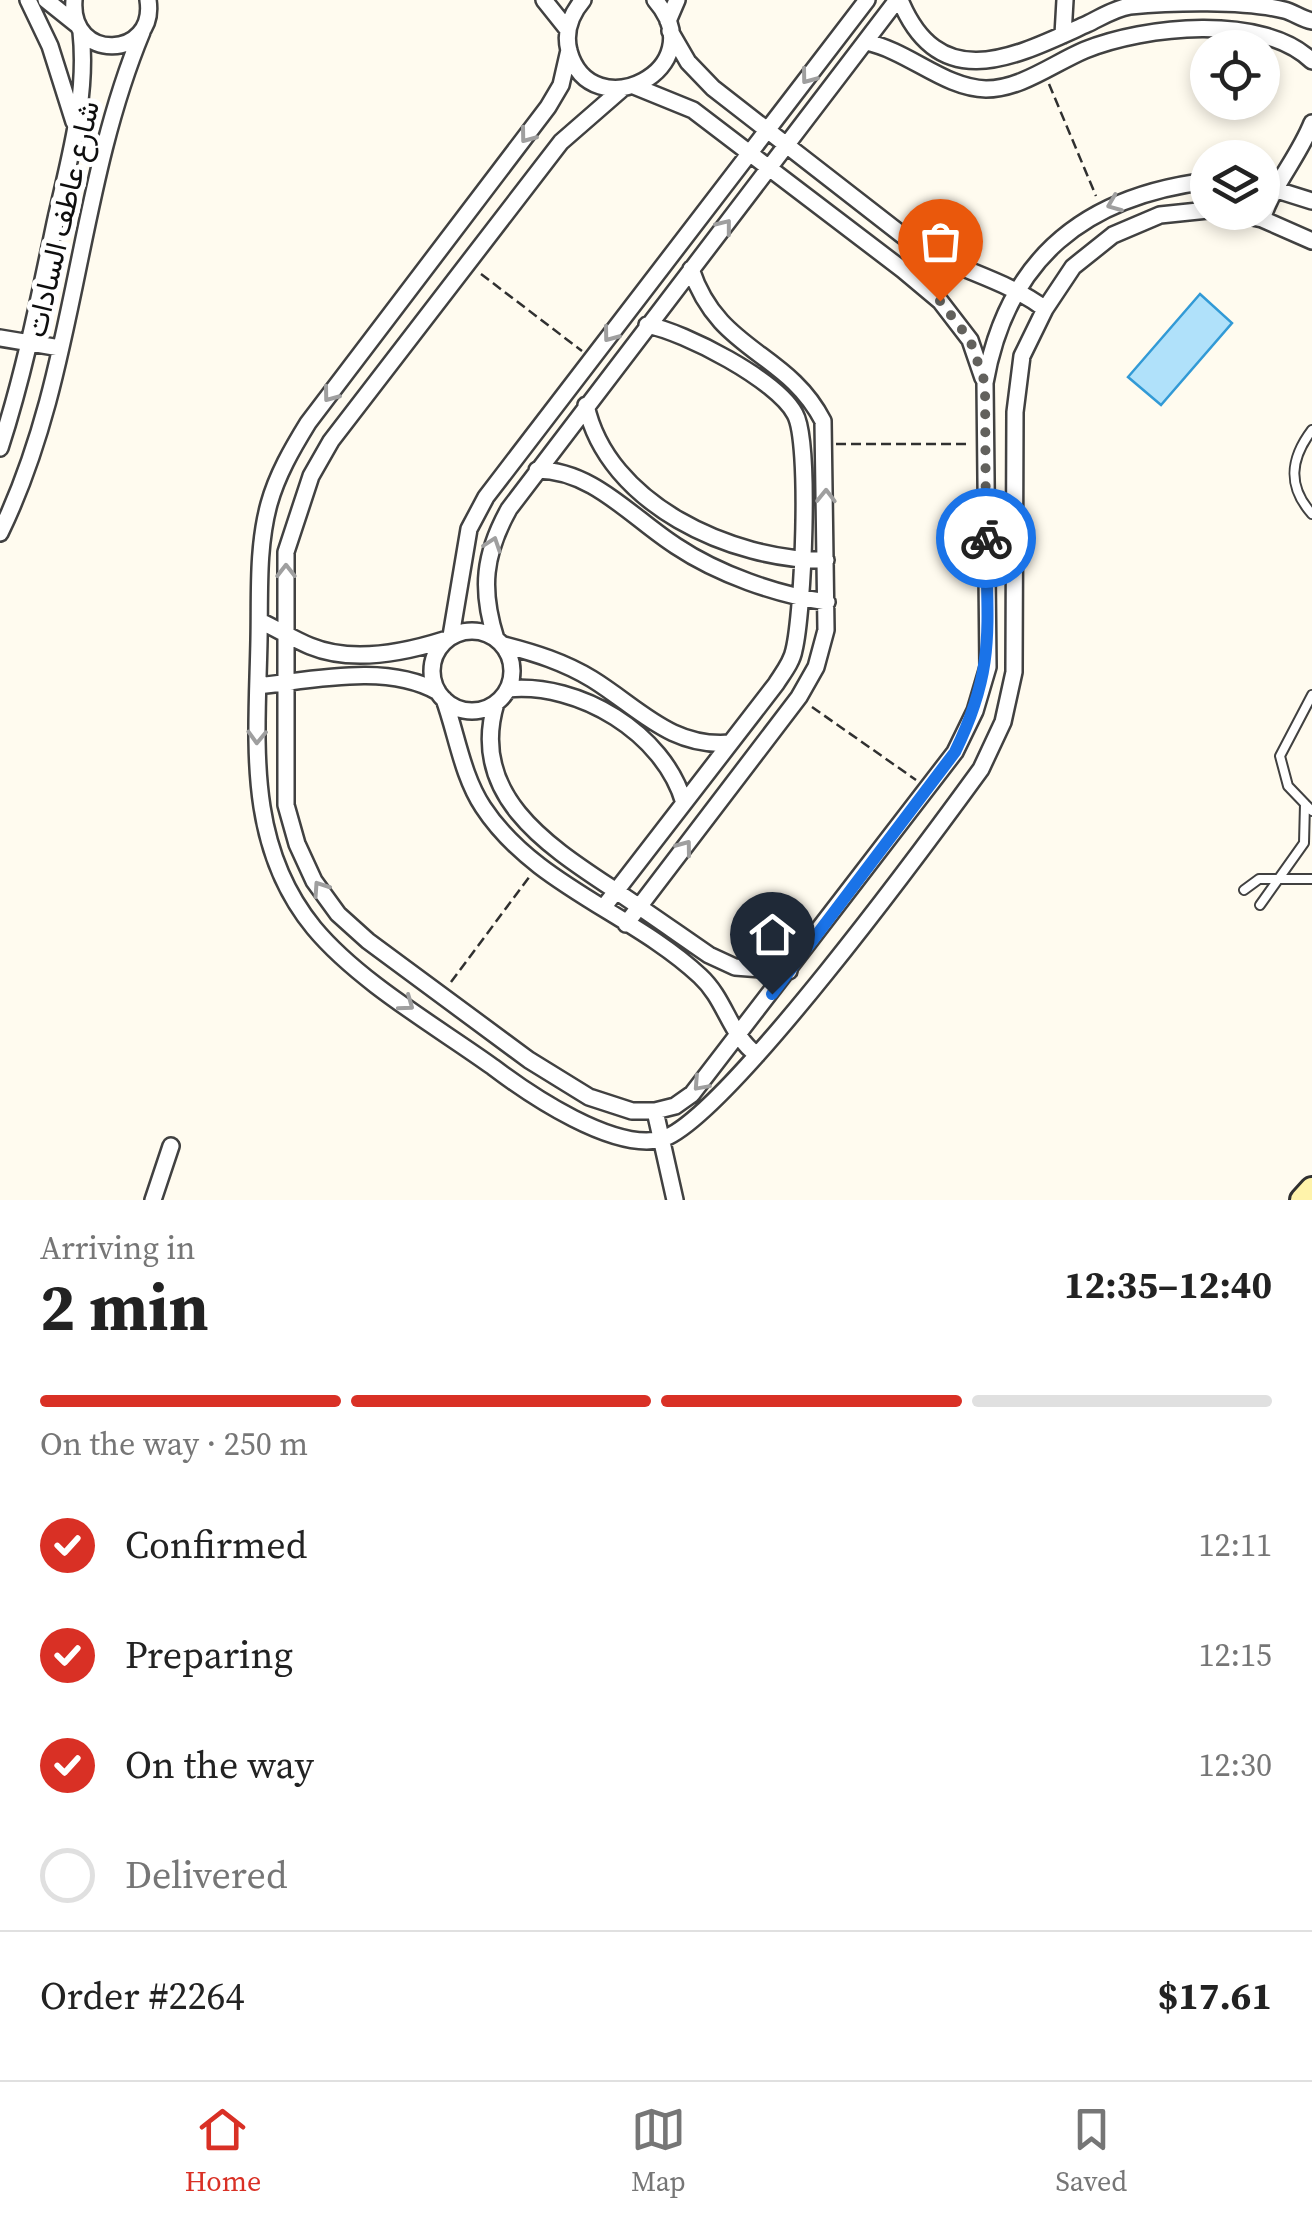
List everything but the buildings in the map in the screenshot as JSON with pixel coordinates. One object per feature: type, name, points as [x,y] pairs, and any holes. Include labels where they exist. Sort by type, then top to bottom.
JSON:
[{"type":"street","points":[[28,0],[56,60],[75,128]]},
{"type":"street","points":[[46,0],[97,44],[117,46],[146,25],[162,0]]},
{"type":"street","name":"شارع عاطف السادات","points":[[0,448],[30,343],[83,90],[74,0]]},
{"type":"street","points":[[146,25],[148,0]]},
{"type":"street","points":[[544,0],[568,30]]},
{"type":"street","points":[[583,0],[568,30],[569,50],[562,85],[548,107],[308,424],[284,462],[268,506],[264,536],[258,686],[259,808],[276,866],[315,930],[347,961],[516,1084],[604,1132],[661,1139],[704,1112],[757,1055],[981,769],[1002,722],[1014,672],[1015,412],[1022,356],[1073,267],[1113,235],[1160,215],[1190,212]]},
{"type":"street","points":[[655,0],[688,62],[713,88],[948,264],[1020,290],[1045,310]]},
{"type":"street","points":[[676,0],[669,26],[669,52],[659,70],[629,87],[561,142],[332,441],[311,476],[286,552],[286,805],[308,869],[338,914],[529,1060],[589,1097],[632,1111],[655,1111],[692,1094],[737,1040],[962,738],[988,667],[985,383],[1002,318],[1040,257],[1068,230],[1102,208],[1156,188],[1190,183]]},
{"type":"street","points":[[757,1055],[737,1040],[722,1005],[700,975],[539,864],[483,809],[470,783],[432,664],[449,638],[469,529],[486,498],[867,0]]},
{"type":"street","points":[[789,971],[735,967],[709,955],[550,848],[510,800],[488,750],[496,704],[508,690],[511,659],[500,642],[485,588],[492,538],[586,405],[898,0],[922,38],[962,61],[986,63],[1009,58],[1063,35],[1121,3],[1283,5],[1312,22]]},
{"type":"street","points":[[1063,35],[1065,0]]},
{"type":"street","name":"شارع عاطف السادات","points":[[0,533],[28,466],[60,348],[116,101],[146,25]]},
{"type":"street","points":[[866,42],[911,56],[957,84],[987,89],[1017,83],[1088,48],[1137,35],[1186,30],[1236,31],[1285,41],[1312,62]]},
{"type":"street","points":[[569,50],[578,68],[594,82],[629,87],[693,110],[940,301],[970,340],[985,383]]},
{"type":"street","points":[[1280,173],[1296,158],[1312,122]]},
{"type":"street","points":[[1280,191],[1312,202]]},
{"type":"street","points":[[1280,226],[1312,241]]},
{"type":"street","points":[[626,924],[799,697],[816,667],[826,630],[824,421],[811,397],[721,326],[698,289],[691,269]]},
{"type":"street","points":[[603,908],[793,656],[801,598],[802,429],[794,411],[780,396],[708,347],[679,333],[647,325]]},
{"type":"street","points":[[0,338],[60,348]]},
{"type":"street","points":[[586,405],[595,439],[613,469],[684,522],[720,542],[760,555],[826,560]]},
{"type":"street","points":[[538,470],[576,476],[678,548],[801,598],[827,602]]},
{"type":"street","points":[[260,622],[311,646],[340,654],[390,653],[474,630],[564,664],[682,740],[706,745],[730,743]]},
{"type":"street","points":[[258,686],[391,678],[416,680],[469,711],[496,704]]},
{"type":"street","points":[[508,690],[535,686],[586,700],[666,762],[684,803]]},
{"type":"street","points":[[655,1111],[675,1200]]},
{"type":"street","points":[[154,1200],[171,1146]]},
{"type":"street","points":[[1302,1200],[1312,1189]]},
{"type":"lane","points":[[1312,430],[1298,450],[1293,476],[1301,500],[1312,514]]},
{"type":"lane","points":[[1260,904],[1304,843],[1309,808],[1283,776],[1280,756],[1312,695]]},
{"type":"lane","points":[[1244,890],[1259,879],[1312,879]]},
{"type":"path","points":[[1043,68],[1102,208]]},
{"type":"path","points":[[468,264],[592,359]]},
{"type":"path","points":[[827,444],[985,444]]},
{"type":"path","points":[[799,697],[927,787]]},
{"type":"path","points":[[441,995],[539,864]]},
{"type":"water","points":[[1200,294],[1232,323],[1161,405],[1128,377]]},
{"type":"way so far","points":[[940,301],[970,340],[985,383],[986,538]]},
{"type":"route","points":[[772,994],[955,752],[976,711],[988,667],[986,538]]}]
